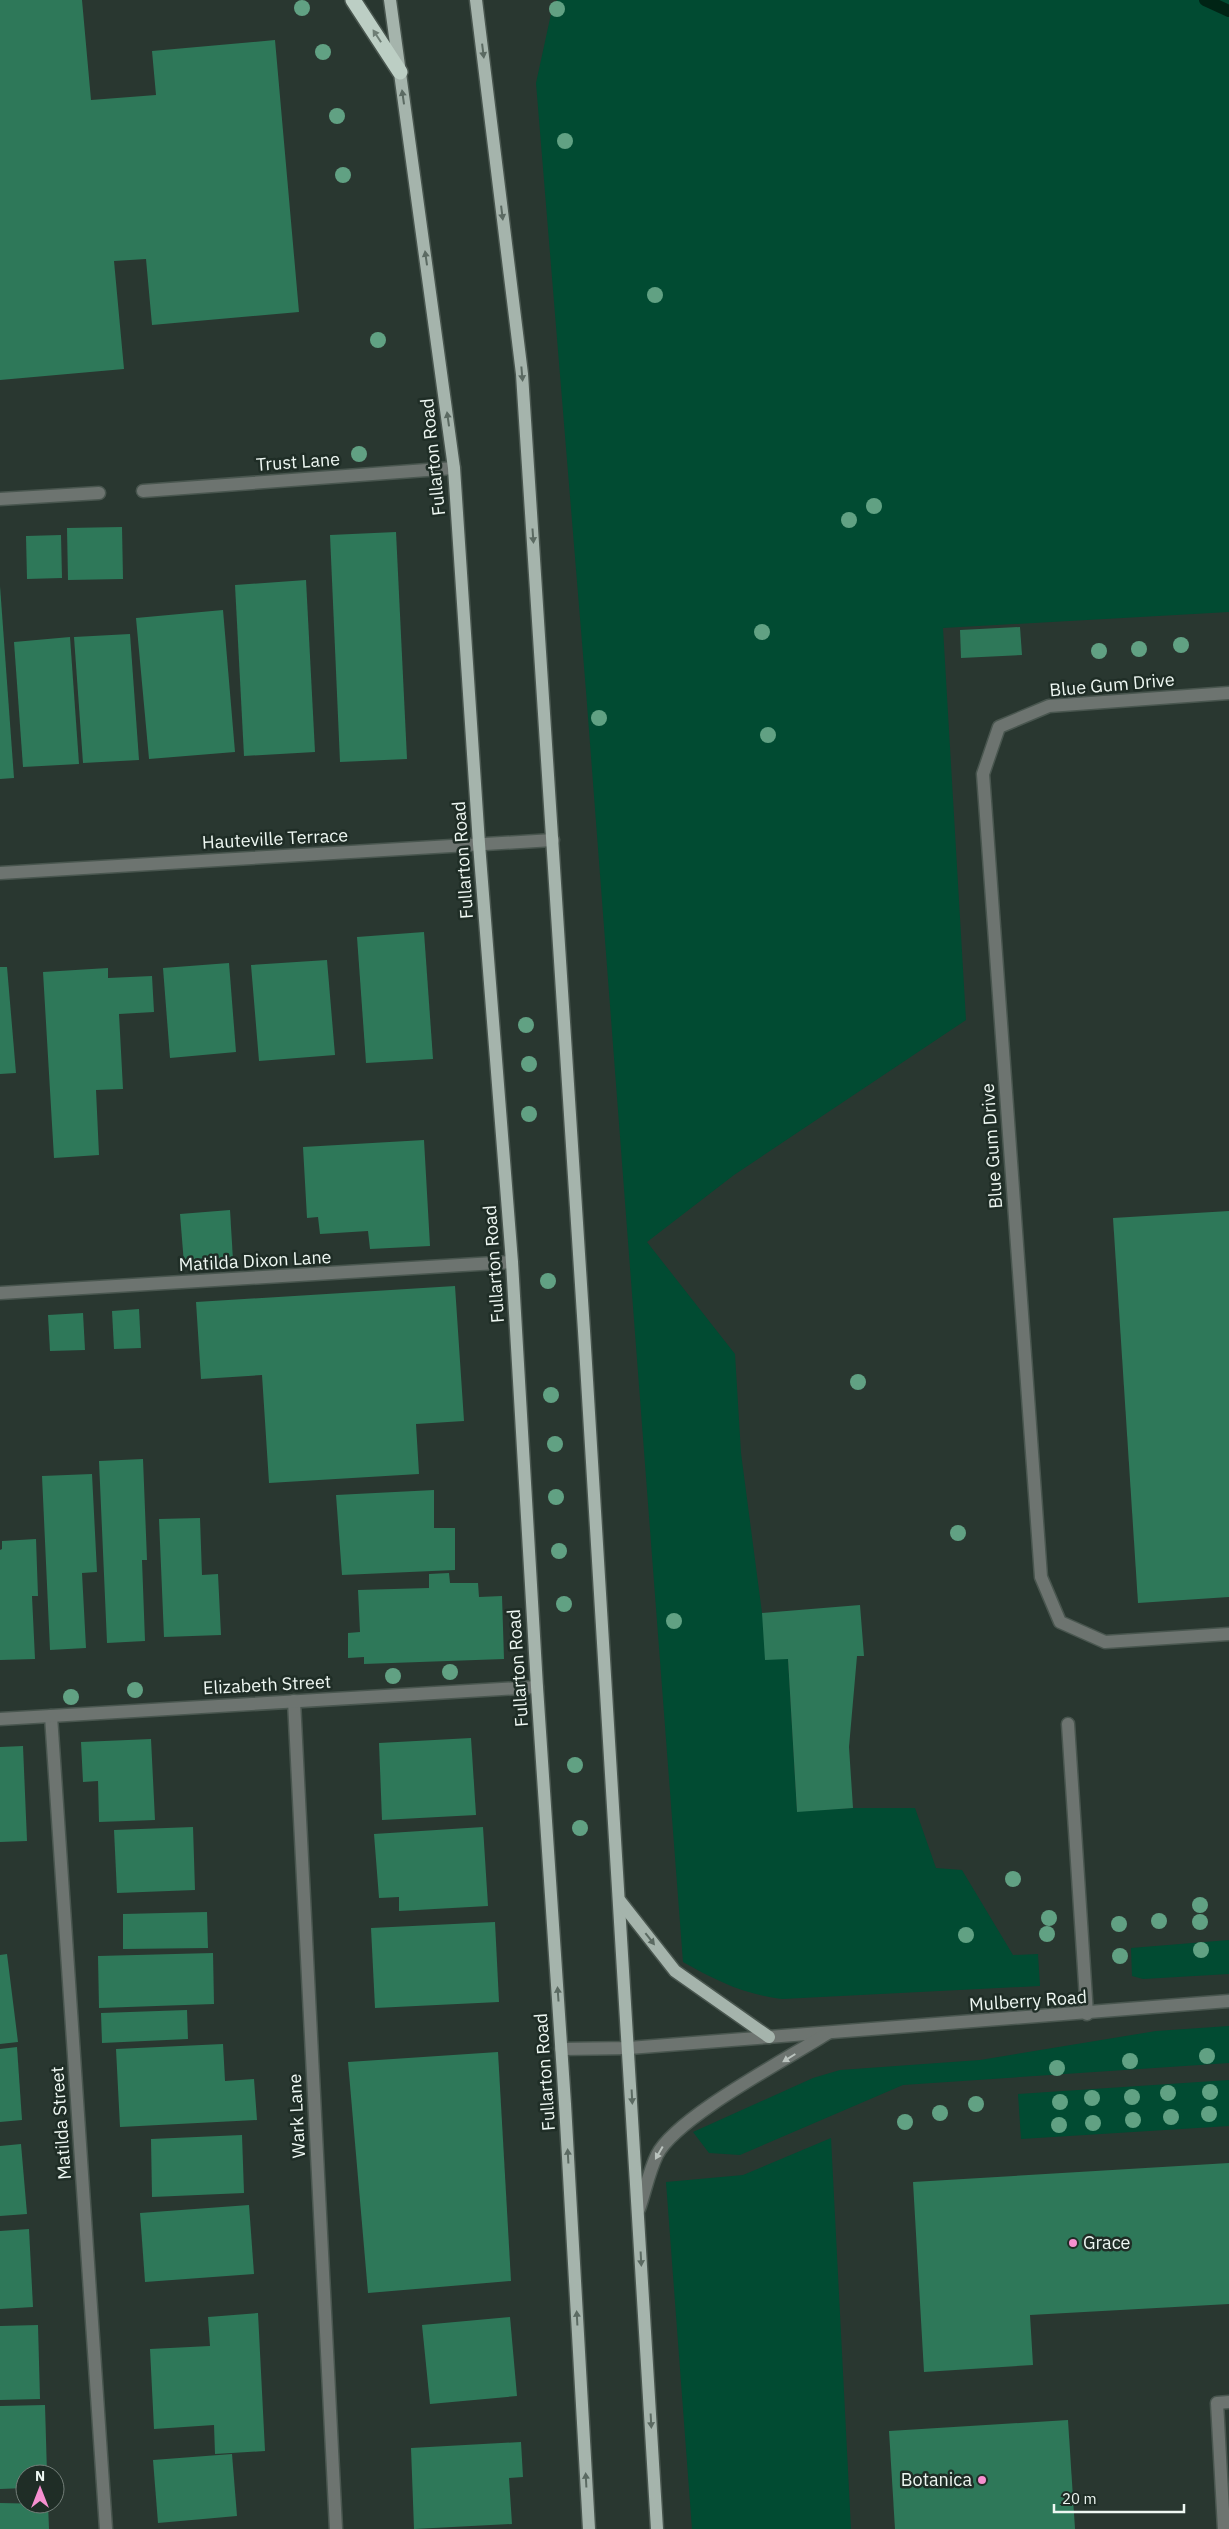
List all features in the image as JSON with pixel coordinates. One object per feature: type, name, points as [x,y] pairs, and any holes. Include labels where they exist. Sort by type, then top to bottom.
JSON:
[{"type":"highway","points":[[353,0],[400,72]]},
{"type":"main road","name":"Fullarton Road","points":[[390,0],[454,468],[478,844],[512,1262],[589,2529]]},
{"type":"main road","points":[[476,0],[522,374],[620,1901],[657,2529]]},
{"type":"main road","points":[[620,1901],[675,1971],[769,2037]]},
{"type":"street","name":"Trust Lane","points":[[144,491],[454,468]]},
{"type":"street","points":[[0,499],[100,493]]},
{"type":"street","name":"Blue Gum Drive","points":[[1229,693],[1049,706],[999,727],[983,774],[1041,1577],[1060,1622],[1104,1642],[1229,1634]]},
{"type":"street","name":"Hauteville Terrace","points":[[0,873],[553,840]]},
{"type":"street","name":"Matilda Dixon Lane","points":[[0,1293],[512,1262]]},
{"type":"street","name":"Elizabeth Street","points":[[0,1719],[537,1687]]},
{"type":"street","name":"Wark Lane","points":[[294,1701],[336,2529]]},
{"type":"street","name":"Matilda Street","points":[[51,1716],[106,2529]]},
{"type":"street","points":[[1068,1724],[1087,2014]]},
{"type":"street","name":"Mulberry Road","points":[[561,2049],[629,2048],[1229,2002]]},
{"type":"street","name":"Mulberry Road","points":[[639,2209],[657,2154],[672,2133],[721,2099],[830,2032]]},
{"type":"street","points":[[1223,2403],[1224,2529]]},
{"type":"green space","points":[[557,0],[1229,0],[1229,612],[943,628],[966,1020],[734,1175],[647,1242],[735,1354],[741,1453],[762,1613],[788,1659],[797,1811],[853,1808],[915,1808],[936,1868],[962,1870],[1013,1955],[1038,1954],[1040,1986],[782,1999],[755,1994],[731,1986],[683,1962],[586,691],[536,83],[551,14]]},
{"type":"green space","points":[[1229,1940],[1229,1974],[1143,1979],[1132,1976],[1131,1948]]},
{"type":"green space","points":[[1229,2026],[1229,2063],[903,2085],[740,2155],[709,2153],[693,2132],[813,2078],[840,2070],[980,2060],[1156,2031]]},
{"type":"green space","points":[[1229,2080],[1229,2126],[1021,2139],[1018,2094]]},
{"type":"green space","points":[[831,2138],[851,2529],[692,2529],[666,2182],[743,2175]]},
{"type":"building","points":[[0,0],[82,0],[91,100],[156,95],[152,51],[275,40],[299,312],[152,325],[146,259],[114,261],[124,369],[0,380]]},
{"type":"building","points":[[122,527],[123,579],[68,580],[67,528]]},
{"type":"building","points":[[396,532],[407,759],[340,762],[330,535]]},
{"type":"building","points":[[61,535],[62,578],[27,579],[26,536]]},
{"type":"building","points":[[306,580],[315,752],[244,756],[235,585]]},
{"type":"building","points":[[0,586],[14,778],[0,779]]},
{"type":"building","points":[[223,610],[235,752],[149,759],[136,618]]},
{"type":"building","points":[[1020,627],[1022,655],[961,658],[960,630]]},
{"type":"building","points":[[130,634],[139,760],[83,763],[74,637]]},
{"type":"building","points":[[70,637],[79,764],[23,767],[14,642]]},
{"type":"building","points":[[424,932],[433,1059],[366,1063],[357,937]]},
{"type":"building","points":[[327,960],[335,1055],[259,1061],[251,965]]},
{"type":"building","points":[[229,963],[236,1052],[170,1058],[163,968]]},
{"type":"building","points":[[0,967],[7,967],[16,1073],[0,1074]]},
{"type":"building","points":[[108,968],[108,978],[152,976],[154,1012],[119,1014],[123,1089],[96,1090],[99,1155],[54,1158],[43,972]]},
{"type":"building","points":[[424,1140],[430,1246],[370,1249],[368,1231],[320,1234],[318,1217],[307,1218],[303,1147]]},
{"type":"building","points":[[230,1210],[233,1260],[184,1264],[180,1214]]},
{"type":"building","points":[[1229,1211],[1229,1597],[1138,1603],[1113,1218]]},
{"type":"building","points":[[455,1286],[464,1421],[416,1424],[419,1474],[269,1483],[262,1375],[201,1379],[196,1302]]},
{"type":"building","points":[[139,1309],[141,1348],[114,1349],[112,1311]]},
{"type":"building","points":[[83,1313],[85,1350],[50,1351],[48,1315]]},
{"type":"building","points":[[143,1459],[147,1560],[142,1560],[145,1641],[107,1643],[99,1461]]},
{"type":"building","points":[[92,1474],[97,1572],[82,1573],[86,1648],[50,1650],[42,1476]]},
{"type":"building","points":[[434,1490],[434,1528],[455,1528],[455,1570],[342,1575],[336,1495]]},
{"type":"building","points":[[200,1518],[202,1575],[218,1574],[221,1635],[164,1637],[159,1519]]},
{"type":"building","points":[[36,1539],[38,1596],[32,1596],[35,1659],[0,1660],[0,1550],[2,1549],[2,1541]]},
{"type":"building","points":[[449,1573],[450,1583],[478,1583],[479,1597],[502,1596],[504,1659],[364,1664],[364,1657],[348,1658],[348,1633],[360,1632],[358,1590],[429,1588],[429,1574]]},
{"type":"building","points":[[860,1605],[864,1656],[857,1656],[849,1747],[853,1808],[797,1812],[788,1659],[765,1660],[762,1613]]},
{"type":"building","points":[[471,1738],[476,1815],[382,1820],[379,1743]]},
{"type":"building","points":[[151,1739],[155,1820],[99,1822],[98,1781],[83,1782],[81,1742]]},
{"type":"building","points":[[23,1746],[27,1841],[0,1842],[0,1747]]},
{"type":"building","points":[[193,1827],[195,1890],[117,1893],[114,1830]]},
{"type":"building","points":[[483,1827],[488,1906],[399,1911],[399,1897],[379,1898],[374,1834]]},
{"type":"building","points":[[207,1912],[208,1948],[123,1949],[123,1914]]},
{"type":"building","points":[[495,1922],[499,2002],[375,2008],[371,1928]]},
{"type":"building","points":[[213,1953],[214,2004],[99,2008],[98,1956]]},
{"type":"building","points":[[7,1954],[18,2042],[0,2044],[0,1955]]},
{"type":"building","points":[[187,2010],[188,2039],[102,2043],[101,2013]]},
{"type":"building","points":[[223,2044],[225,2081],[254,2079],[257,2120],[120,2127],[116,2049]]},
{"type":"building","points":[[17,2047],[22,2120],[0,2122],[0,2049]]},
{"type":"building","points":[[498,2052],[511,2281],[368,2293],[348,2062]]},
{"type":"building","points":[[242,2135],[244,2193],[152,2197],[151,2139]]},
{"type":"building","points":[[21,2144],[27,2214],[0,2216],[0,2146]]},
{"type":"building","name":"Grace","points":[[1229,2163],[1229,2304],[1030,2315],[1033,2365],[924,2372],[913,2182]]},
{"type":"building","points":[[249,2205],[254,2274],[145,2282],[140,2213]]},
{"type":"building","points":[[29,2229],[33,2307],[0,2309],[0,2231]]},
{"type":"building","points":[[258,2313],[265,2451],[215,2454],[214,2425],[154,2429],[150,2349],[210,2346],[208,2317]]},
{"type":"building","points":[[510,2317],[517,2396],[430,2404],[422,2325]]},
{"type":"building","points":[[38,2325],[40,2399],[0,2400],[0,2326]]},
{"type":"building","points":[[45,2405],[47,2464],[15,2464],[15,2488],[0,2489],[0,2406]]},
{"type":"building","name":"Botanica","points":[[1068,2420],[1075,2529],[895,2529],[889,2431]]},
{"type":"building","points":[[521,2442],[523,2477],[509,2478],[512,2524],[414,2529],[411,2448]]},
{"type":"building","points":[[232,2454],[237,2516],[158,2523],[153,2460]]},
{"type":"building","points":[[0,2503],[15,2503],[15,2514],[48,2514],[49,2529],[0,2529]]},
{"type":"waterway","points":[[1205,0],[1229,11]]},
{"type":"place","name":"Grace","points":[[1073,2243]]},
{"type":"place","name":"Botanica","points":[[982,2480]]}]
